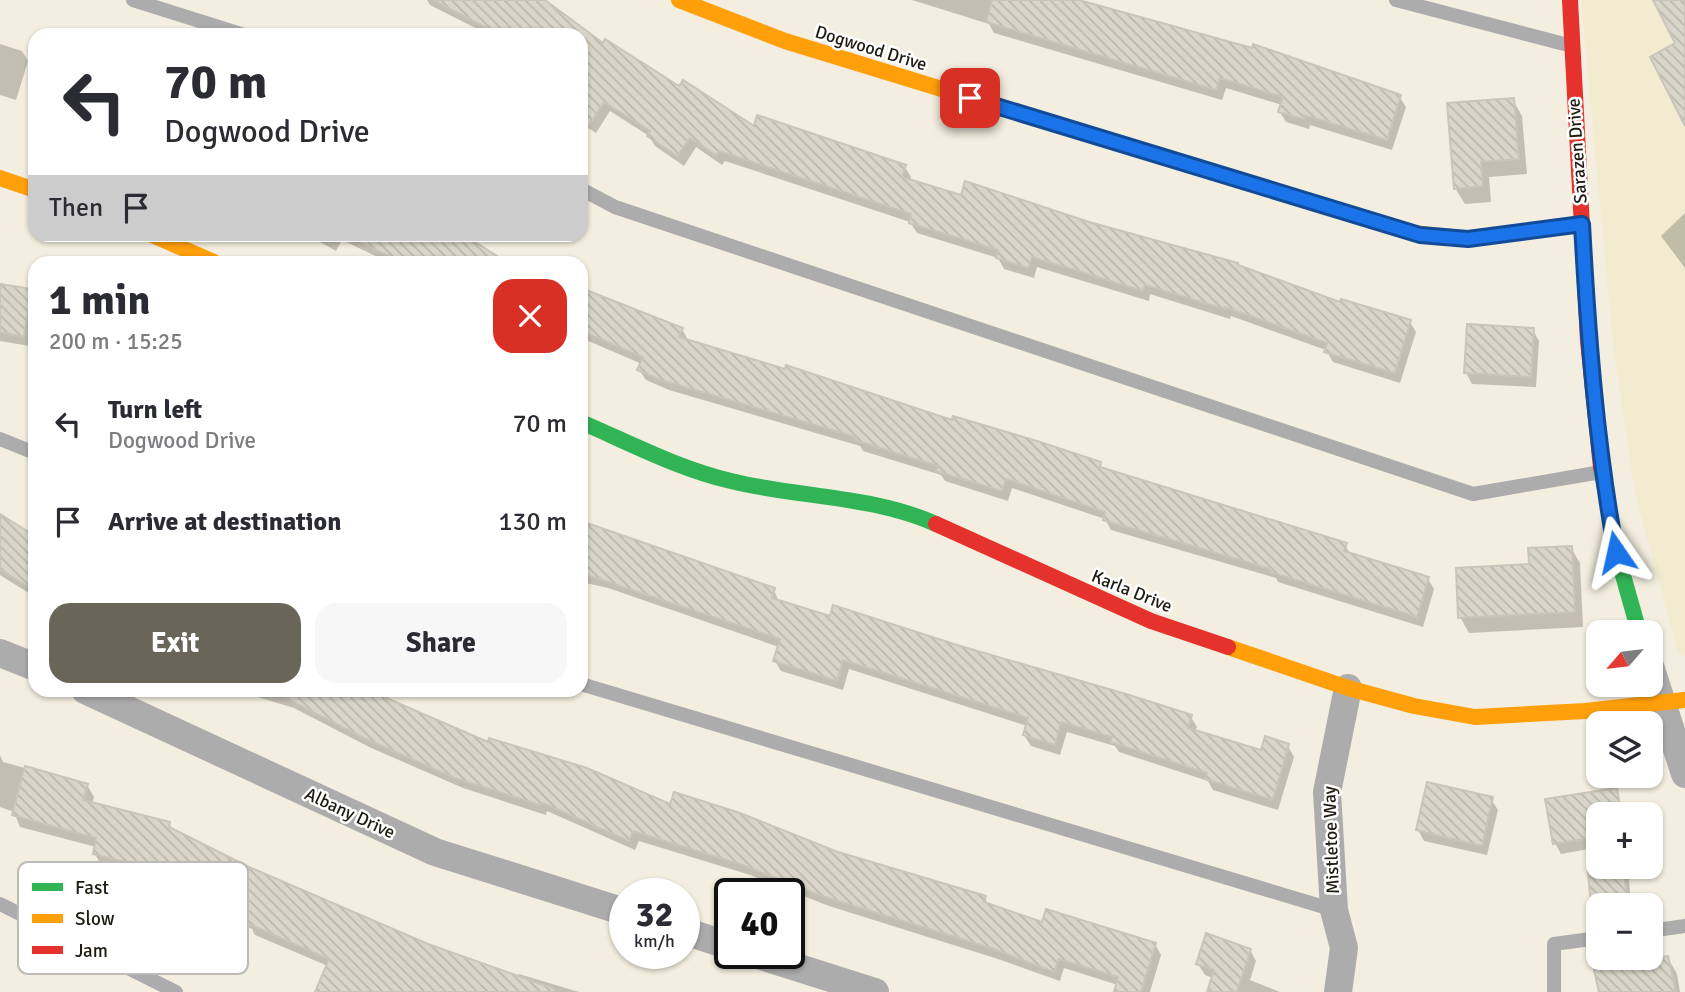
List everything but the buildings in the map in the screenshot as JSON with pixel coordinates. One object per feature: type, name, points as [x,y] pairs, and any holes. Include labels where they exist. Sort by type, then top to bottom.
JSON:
[{"type":"street","name":"Dogwood Drive","points":[[679,0],[798,46],[1420,235],[1468,239],[1582,224]]},
{"type":"street","name":"Sarazen Drive","points":[[1570,0],[1570,45],[1588,346],[1601,472],[1621,578],[1635,620]]},
{"type":"street","points":[[0,178],[28,188]]},
{"type":"street","points":[[168,242],[200,256]]},
{"type":"street","name":"Karla Drive","points":[[588,425],[661,457],[729,481],[777,491],[841,497],[920,517],[1151,621],[1348,688],[1414,706],[1475,717],[1585,711],[1674,701]]},
{"type":"street","points":[[0,653],[28,664]]},
{"type":"street","points":[[1663,685],[1674,701],[1685,774]]},
{"type":"street","name":"Mistletoe Way","points":[[1338,992],[1344,948],[1334,910],[1327,792],[1348,688]]},
{"type":"street","name":"Albany Drive","points":[[100,697],[435,852],[609,907]]},
{"type":"street","points":[[802,969],[875,992]]},
{"type":"lane","points":[[133,0],[222,28]]},
{"type":"lane","points":[[1396,0],[1570,45]]},
{"type":"lane","points":[[588,192],[615,207],[1472,494],[1601,472]]},
{"type":"lane","points":[[0,439],[28,450]]},
{"type":"lane","points":[[588,686],[1334,910]]},
{"type":"lane","points":[[0,904],[18,913]]},
{"type":"lane","points":[[1663,929],[1685,926]]},
{"type":"lane","points":[[1554,992],[1554,944],[1586,940]]},
{"type":"lane","points":[[140,974],[176,992]]},
{"type":"shaded area","points":[[1581,0],[1685,0],[1685,656],[1678,652],[1635,493],[1613,344]]},
{"type":"traffic: fast","points":[[1111,141],[1414,233]]},
{"type":"traffic: fast","points":[[588,425],[655,455],[712,476],[757,487],[886,507],[936,524]]},
{"type":"traffic: fast","points":[[1601,468],[1619,561],[1636,620]]},
{"type":"traffic: slow","points":[[679,0],[785,41],[1111,141]]},
{"type":"traffic: slow","points":[[0,178],[28,188]]},
{"type":"traffic: slow","points":[[1414,233],[1468,239],[1582,224]]},
{"type":"traffic: slow","points":[[168,242],[200,256]]},
{"type":"traffic: slow","points":[[1228,647],[1348,688],[1414,706],[1475,717],[1585,711],[1685,700]]},
{"type":"traffic: jam","points":[[1570,0],[1588,341],[1601,468]]},
{"type":"traffic: jam","points":[[936,524],[1151,621],[1228,647]]},
{"type":"route","points":[[970,98],[1420,235],[1468,239],[1582,224],[1593,396],[1601,472],[1616,552]]}]
